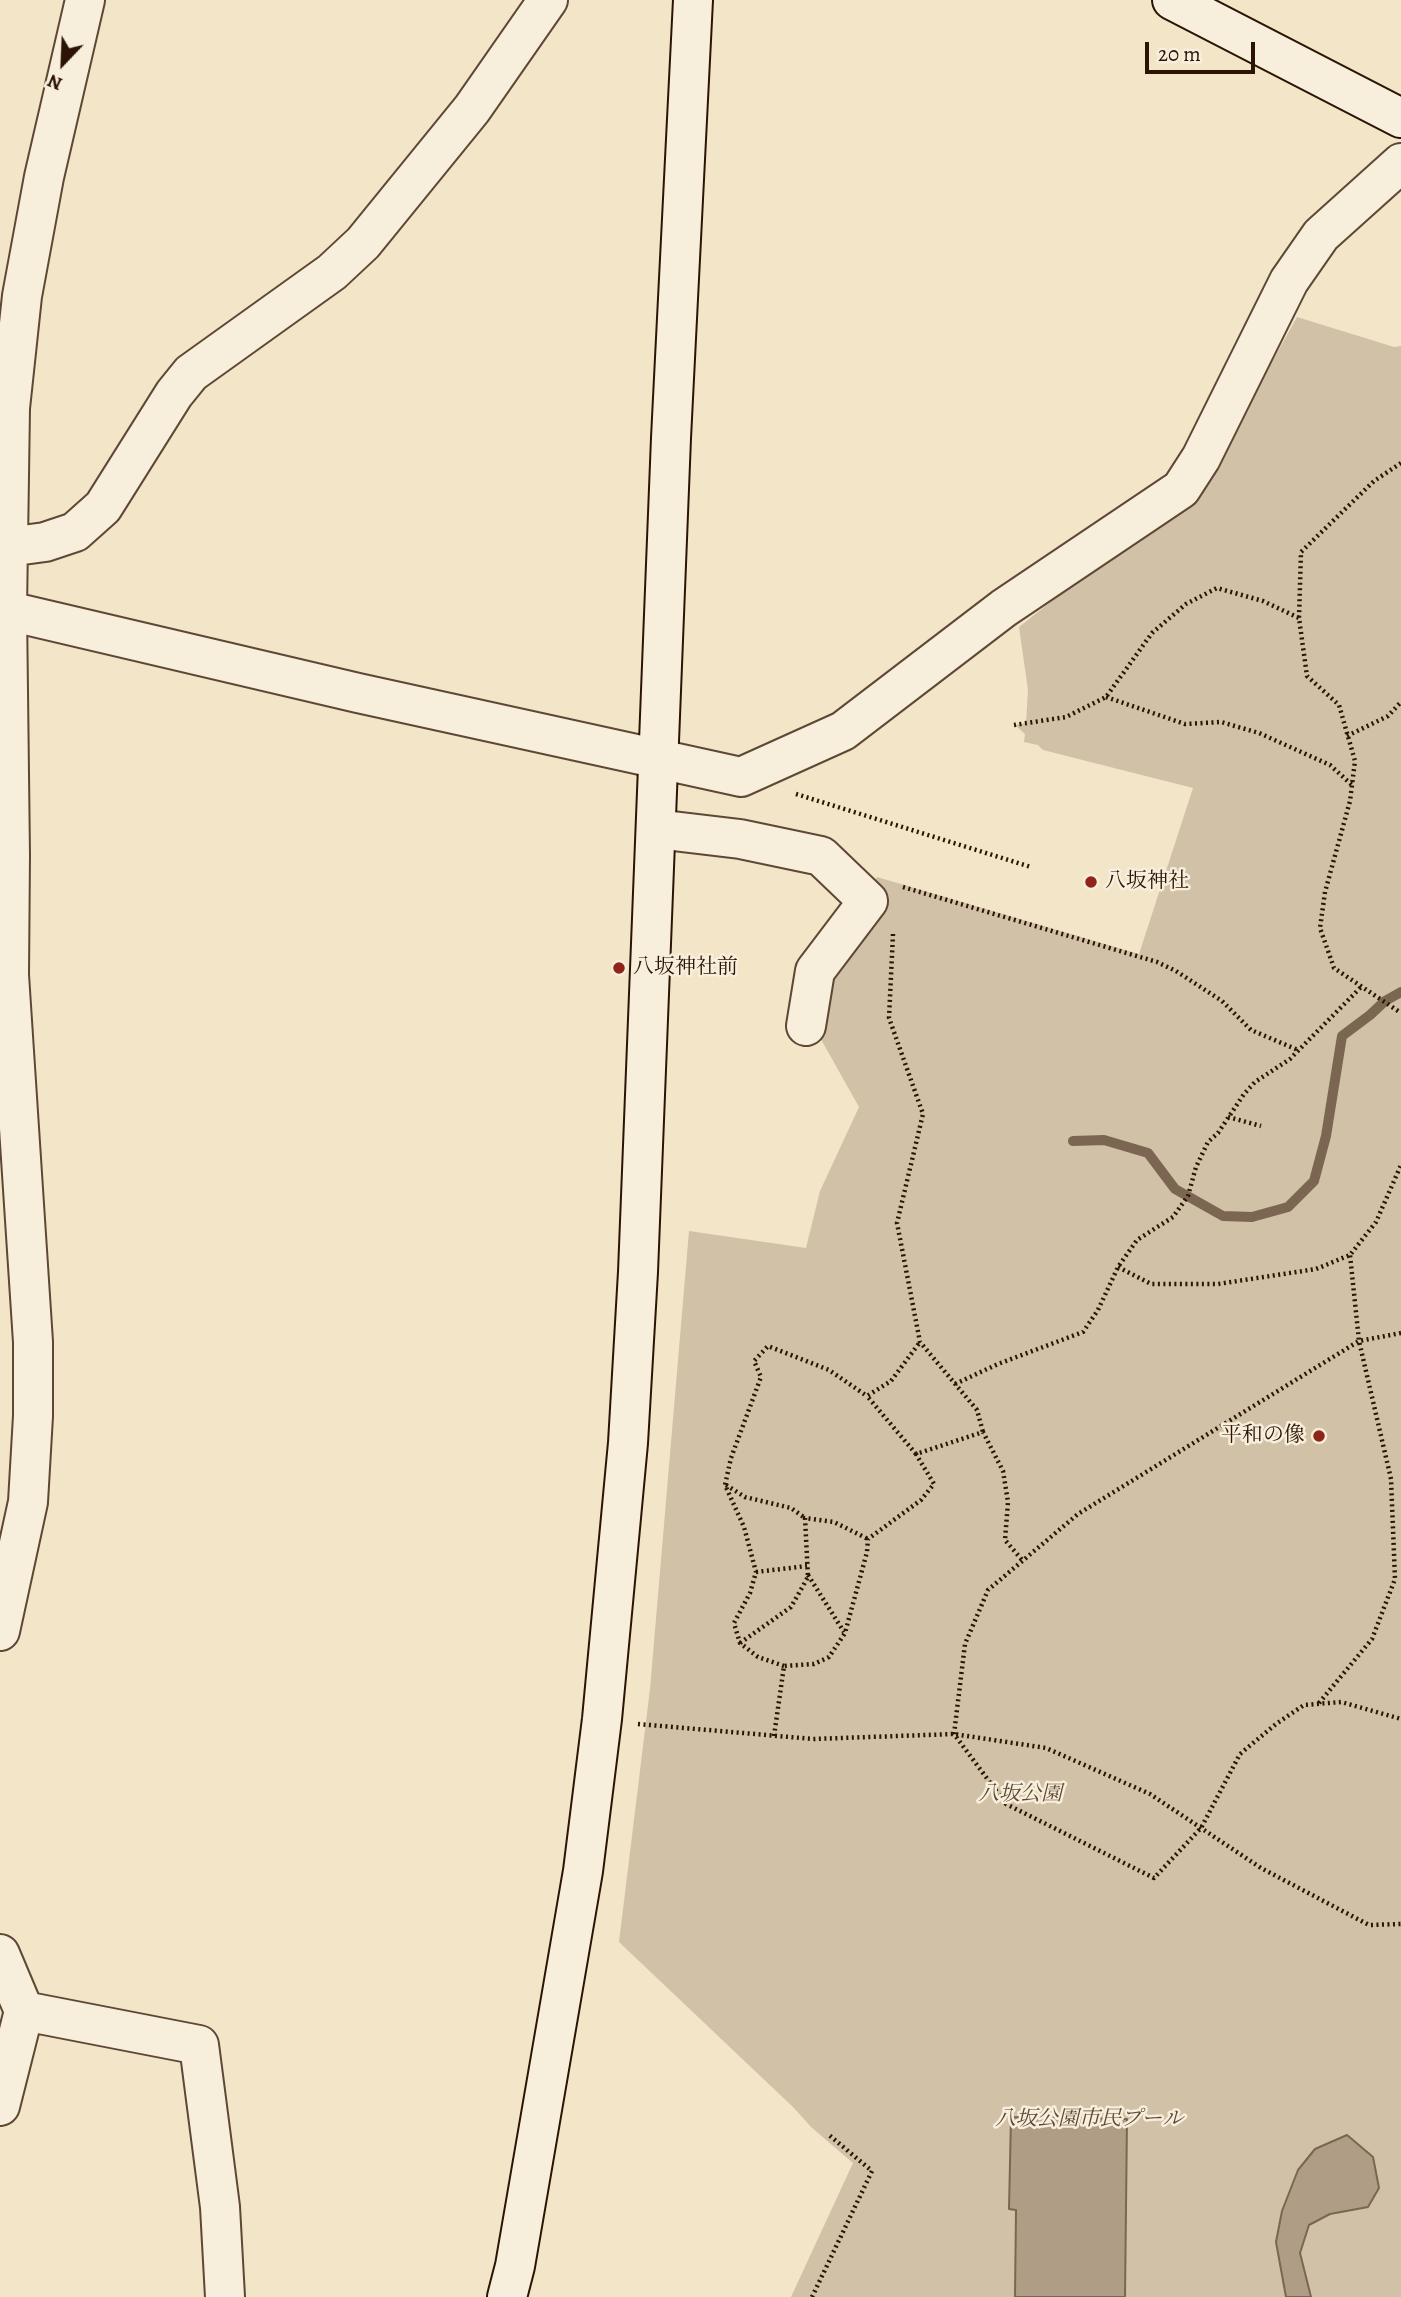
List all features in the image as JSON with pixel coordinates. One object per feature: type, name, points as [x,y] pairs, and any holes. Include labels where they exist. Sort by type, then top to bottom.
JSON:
[{"type":"street","points":[[0,1631],[29,1502],[33,1416],[33,1342],[9,1106],[10,855],[4,609],[8,547],[10,408],[22,296],[44,177],[85,0]]},
{"type":"street","points":[[8,547],[45,542],[75,532],[103,507],[174,394],[191,373],[332,272],[363,243],[472,109],[548,0]]},
{"type":"street","points":[[507,2297],[515,2266],[581,1884],[602,1719],[629,1430],[638,1272],[671,438],[693,0]]},
{"type":"street","points":[[1172,0],[1401,118]]},
{"type":"street","points":[[4,609],[358,693],[741,777],[843,732],[1004,608],[1181,489],[1201,458],[1289,281],[1321,235],[1401,163]]},
{"type":"street","points":[[656,829],[740,839],[821,856],[868,901],[815,971],[806,1026]]},
{"type":"street","points":[[0,1954],[24,2011],[0,2106]]},
{"type":"street","points":[[24,2011],[199,2045],[220,2207],[225,2297]]},
{"type":"path","points":[[1401,463],[1374,481],[1301,552],[1299,618],[1307,676],[1339,705],[1355,761],[1350,801],[1325,892],[1320,928],[1334,968],[1401,1013]]},
{"type":"path","points":[[1014,725],[1066,717],[1106,697],[1152,633],[1186,604],[1217,588],[1263,601],[1299,618]]},
{"type":"path","points":[[1106,697],[1185,724],[1221,722],[1259,733],[1331,765],[1352,785]]},
{"type":"path","points":[[1348,736],[1388,716],[1401,702]]},
{"type":"path","points":[[741,777],[1031,867]]},
{"type":"path","points":[[895,885],[1157,962],[1222,1001],[1251,1030],[1298,1050]]},
{"type":"path","points":[[893,925],[889,1018],[923,1114],[897,1223],[920,1342],[977,1410],[984,1432],[1003,1471],[1008,1502],[1005,1540],[1023,1561]]},
{"type":"path","points":[[955,1384],[998,1363],[1083,1332],[1098,1310],[1118,1267],[1137,1240],[1173,1217],[1188,1196],[1196,1167],[1208,1142],[1218,1133],[1255,1082],[1290,1059],[1362,986]]},
{"type":"path","points":[[1228,1116],[1261,1126]]},
{"type":"path","points":[[1118,1267],[1151,1284],[1218,1284],[1316,1269],[1350,1255],[1376,1222],[1401,1165]]},
{"type":"path","points":[[1319,1704],[1372,1639],[1395,1579],[1391,1479],[1359,1341],[1350,1255]]},
{"type":"path","points":[[1401,1333],[1359,1341],[1079,1514],[988,1590],[965,1644],[954,1734],[1006,1804],[1154,1878],[1200,1828],[1240,1754],[1304,1705],[1341,1702],[1401,1719]]},
{"type":"path","points":[[867,1396],[891,1381],[920,1342]]},
{"type":"path","points":[[768,1346],[830,1370],[867,1396],[916,1454],[934,1484],[921,1500],[868,1539],[867,1552],[845,1633],[829,1657],[814,1664],[784,1666],[758,1657],[740,1643],[734,1623],[750,1593],[756,1572],[744,1527],[725,1485],[731,1458],[761,1377],[754,1361],[768,1346]]},
{"type":"path","points":[[916,1454],[984,1432]]},
{"type":"path","points":[[725,1485],[745,1497],[791,1508],[805,1518],[834,1522],[868,1539]]},
{"type":"path","points":[[805,1518],[808,1577],[845,1633]]},
{"type":"path","points":[[756,1572],[807,1565]]},
{"type":"path","points":[[740,1643],[791,1607],[808,1577]]},
{"type":"path","points":[[774,1736],[784,1666]]},
{"type":"path","points":[[602,1719],[667,1728],[813,1739],[954,1734],[1046,1748],[1150,1794],[1261,1868],[1369,1925],[1401,1924]]},
{"type":"path","points":[[812,2297],[872,2171],[829,2135]]},
{"type":"green space","name":"八坂公園","points":[[1297,317],[1394,347],[1401,346],[1401,2297],[791,2297],[853,2163],[811,2127],[619,1942],[650,1689],[689,1231],[806,1248],[820,1191],[859,1107],[818,1034],[822,981],[877,877],[1139,954],[1193,788],[1043,750],[1038,745],[1024,742],[1025,734],[1015,725],[1026,723],[1028,690],[1019,627],[1088,572],[1200,491]]},
{"type":"shaded area","points":[[1011,2117],[1127,2119],[1125,2297],[1015,2297],[1016,2210],[1009,2209]]},
{"type":"shaded area","points":[[1347,2135],[1373,2157],[1379,2188],[1368,2207],[1330,2214],[1309,2225],[1300,2253],[1311,2297],[1286,2297],[1276,2242],[1282,2211],[1298,2170],[1315,2149]]},
{"type":"waterway","points":[[1073,1141],[1104,1140],[1148,1153],[1175,1189],[1223,1216],[1252,1217],[1288,1207],[1314,1181],[1326,1136],[1342,1036],[1385,1001],[1401,992]]},
{"type":"place","name":"八坂神社","points":[[1091,882]]},
{"type":"place","name":"八坂神社前","points":[[619,968]]},
{"type":"place","name":"平和の像","points":[[1319,1436]]},
{"type":"park label","name":"八坂公園市民プール","points":[[1089,2120]]}]
